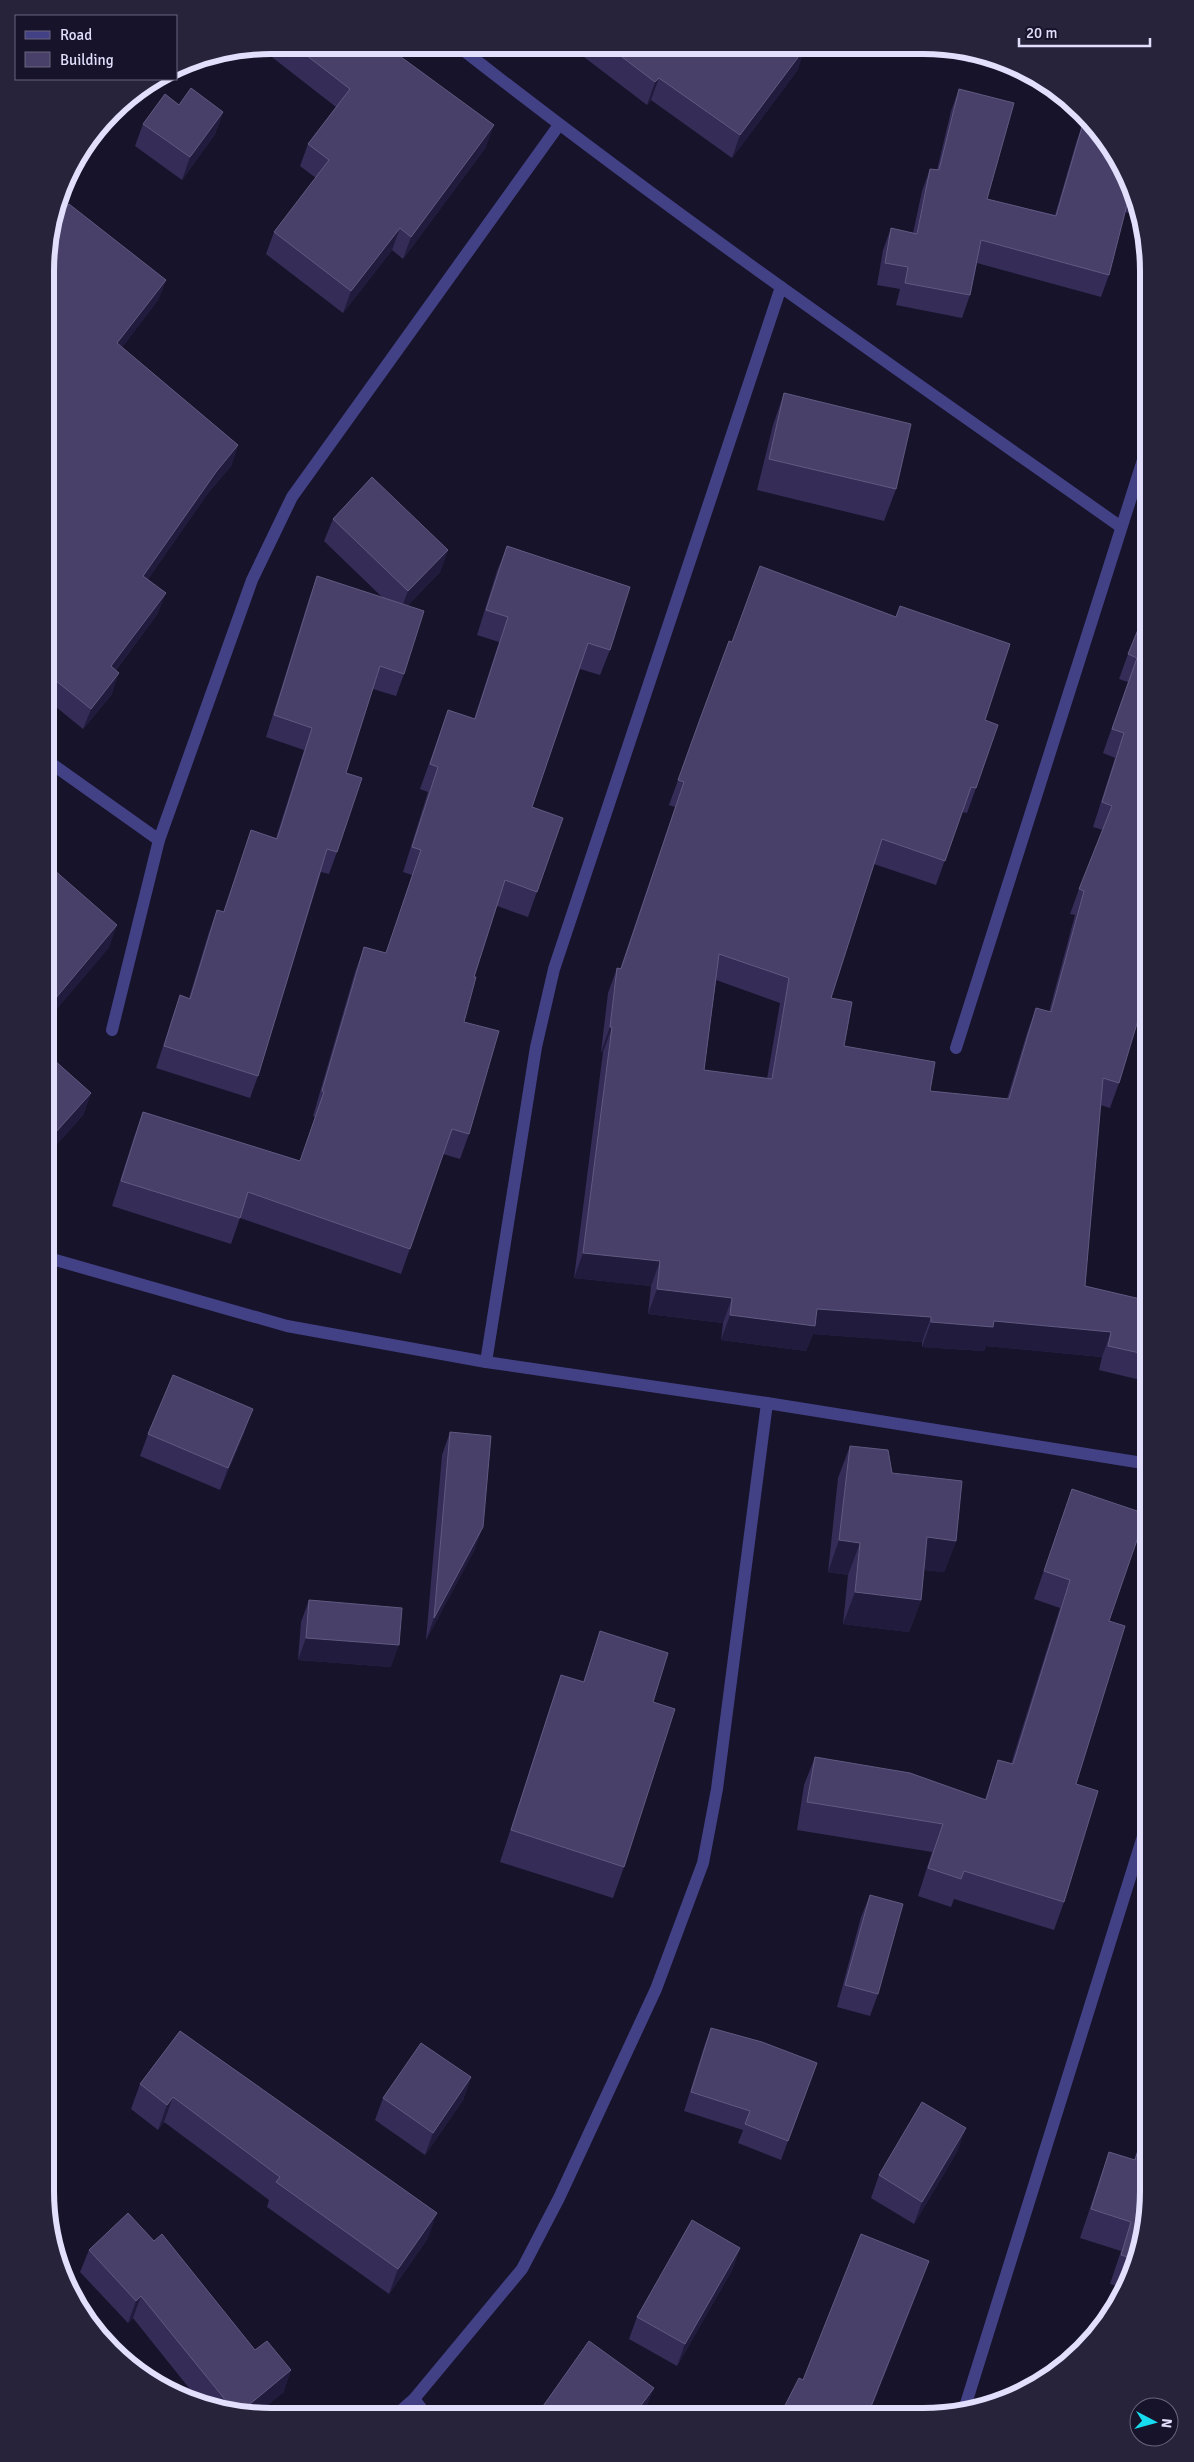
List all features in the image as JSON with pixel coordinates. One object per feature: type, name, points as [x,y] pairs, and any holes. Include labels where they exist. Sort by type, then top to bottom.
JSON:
[{"type":"street","points":[[468,54],[559,125],[781,287],[1122,527]]},
{"type":"street","points":[[112,1030],[159,840],[252,580],[292,497],[559,125]]},
{"type":"street","points":[[486,1362],[536,1047],[554,969],[781,287]]},
{"type":"street","points":[[956,1048],[1140,470]]},
{"type":"street","points":[[54,765],[159,840]]},
{"type":"street","points":[[54,1260],[287,1326],[486,1362],[766,1403],[1140,1463]]},
{"type":"street","points":[[404,2408],[522,2269],[563,2190],[656,1989],[703,1863],[717,1789],[766,1403]]},
{"type":"street","points":[[966,2404],[1140,1846]]},
{"type":"street","points":[[414,2399],[421,2408]]},
{"type":"building","points":[[305,54],[397,54],[494,125],[411,237],[400,228],[351,291],[274,232],[329,160],[308,144],[350,89]]},
{"type":"building","points":[[618,54],[801,54],[740,135],[659,78],[655,82]]},
{"type":"building","points":[[191,88],[223,112],[190,157],[143,124],[165,94],[179,105]]},
{"type":"building","points":[[959,89],[1014,103],[987,199],[1056,216],[1083,124],[1104,150],[1128,199],[1109,275],[981,240],[970,295],[905,283],[908,267],[885,263],[891,228],[917,234],[930,169],[939,170]]},
{"type":"building","points":[[69,204],[166,280],[117,343],[238,445],[216,472],[143,576],[166,593],[111,666],[119,673],[91,709],[54,679],[54,257],[61,214]]},
{"type":"building","points":[[784,393],[911,424],[896,489],[769,459]]},
{"type":"building","points":[[372,477],[448,550],[408,591],[333,519]]},
{"type":"building","points":[[507,546],[630,587],[610,650],[588,643],[532,807],[563,818],[537,892],[505,880],[474,977],[476,977],[464,1022],[499,1031],[469,1134],[452,1129],[410,1249],[248,1192],[240,1218],[121,1181],[143,1112],[300,1161],[324,1092],[322,1091],[364,947],[386,953],[421,850],[412,847],[438,767],[430,764],[448,710],[475,719],[508,617],[486,610]]},
{"type":"building","points":[[760,566],[896,617],[900,606],[1010,644],[985,720],[998,725],[976,788],[971,787],[945,861],[882,839],[831,998],[852,1002],[844,1046],[935,1062],[930,1091],[1009,1099],[1036,1008],[1051,1012],[1084,891],[1079,889],[1112,806],[1102,802],[1124,733],[1112,729],[1137,658],[1128,654],[1140,625],[1140,1014],[1119,1083],[1103,1078],[1085,1286],[1140,1299],[1140,1353],[1108,1346],[1111,1332],[994,1321],[993,1327],[931,1322],[931,1317],[817,1309],[815,1326],[730,1315],[732,1298],[657,1289],[660,1261],[583,1253],[612,1027],[610,1027],[617,968],[621,969],[684,782],[678,780],[729,641],[732,642]],"holes":[[[719,954],[789,978],[772,1079],[704,1070]]]},
{"type":"building","points":[[317,576],[424,611],[404,674],[380,666],[346,773],[362,778],[337,852],[327,849],[258,1076],[164,1046],[180,995],[190,999],[217,910],[224,912],[251,830],[277,839],[312,728],[274,715]]},
{"type":"building","points":[[54,870],[117,925],[54,1000]]},
{"type":"building","points":[[54,1060],[91,1093],[56,1132],[54,1130]]},
{"type":"building","points":[[173,1375],[253,1409],[228,1468],[148,1434]]},
{"type":"building","points":[[450,1432],[491,1436],[483,1527],[434,1618]]},
{"type":"building","points":[[850,1446],[888,1450],[892,1473],[962,1481],[956,1541],[927,1537],[921,1600],[855,1592],[860,1543],[839,1540]]},
{"type":"building","points":[[1072,1489],[1140,1512],[1140,1531],[1109,1621],[1125,1626],[1076,1784],[1098,1791],[1064,1902],[964,1871],[961,1879],[928,1868],[943,1824],[807,1802],[815,1757],[910,1773],[986,1800],[998,1760],[1013,1764],[1070,1580],[1044,1571]]},
{"type":"building","points":[[309,1600],[402,1608],[399,1645],[306,1638]]},
{"type":"building","points":[[600,1631],[668,1653],[653,1702],[675,1709],[624,1867],[511,1830],[561,1675],[584,1682]]},
{"type":"building","points":[[870,1895],[903,1904],[878,1994],[845,1985]]},
{"type":"building","points":[[711,2028],[762,2042],[817,2063],[788,2141],[745,2124],[750,2111],[691,2092]]},
{"type":"building","points":[[180,2031],[437,2213],[398,2269],[276,2182],[280,2177],[173,2097],[167,2105],[140,2084]]},
{"type":"building","points":[[421,2043],[471,2077],[433,2133],[383,2098]]},
{"type":"building","points":[[922,2102],[966,2128],[922,2202],[879,2175]]},
{"type":"building","points":[[1140,2144],[1140,2205],[1130,2258],[1121,2255],[1131,2222],[1091,2209],[1109,2152],[1135,2160]]},
{"type":"building","points":[[128,2213],[154,2241],[162,2234],[255,2350],[267,2341],[291,2370],[247,2407],[229,2404],[141,2296],[136,2301],[89,2250]]},
{"type":"building","points":[[692,2220],[740,2248],[685,2344],[637,2317]]},
{"type":"building","points":[[861,2234],[929,2261],[870,2408],[784,2408],[799,2378],[803,2380]]},
{"type":"building","points":[[589,2341],[654,2388],[639,2408],[542,2408]]}]
